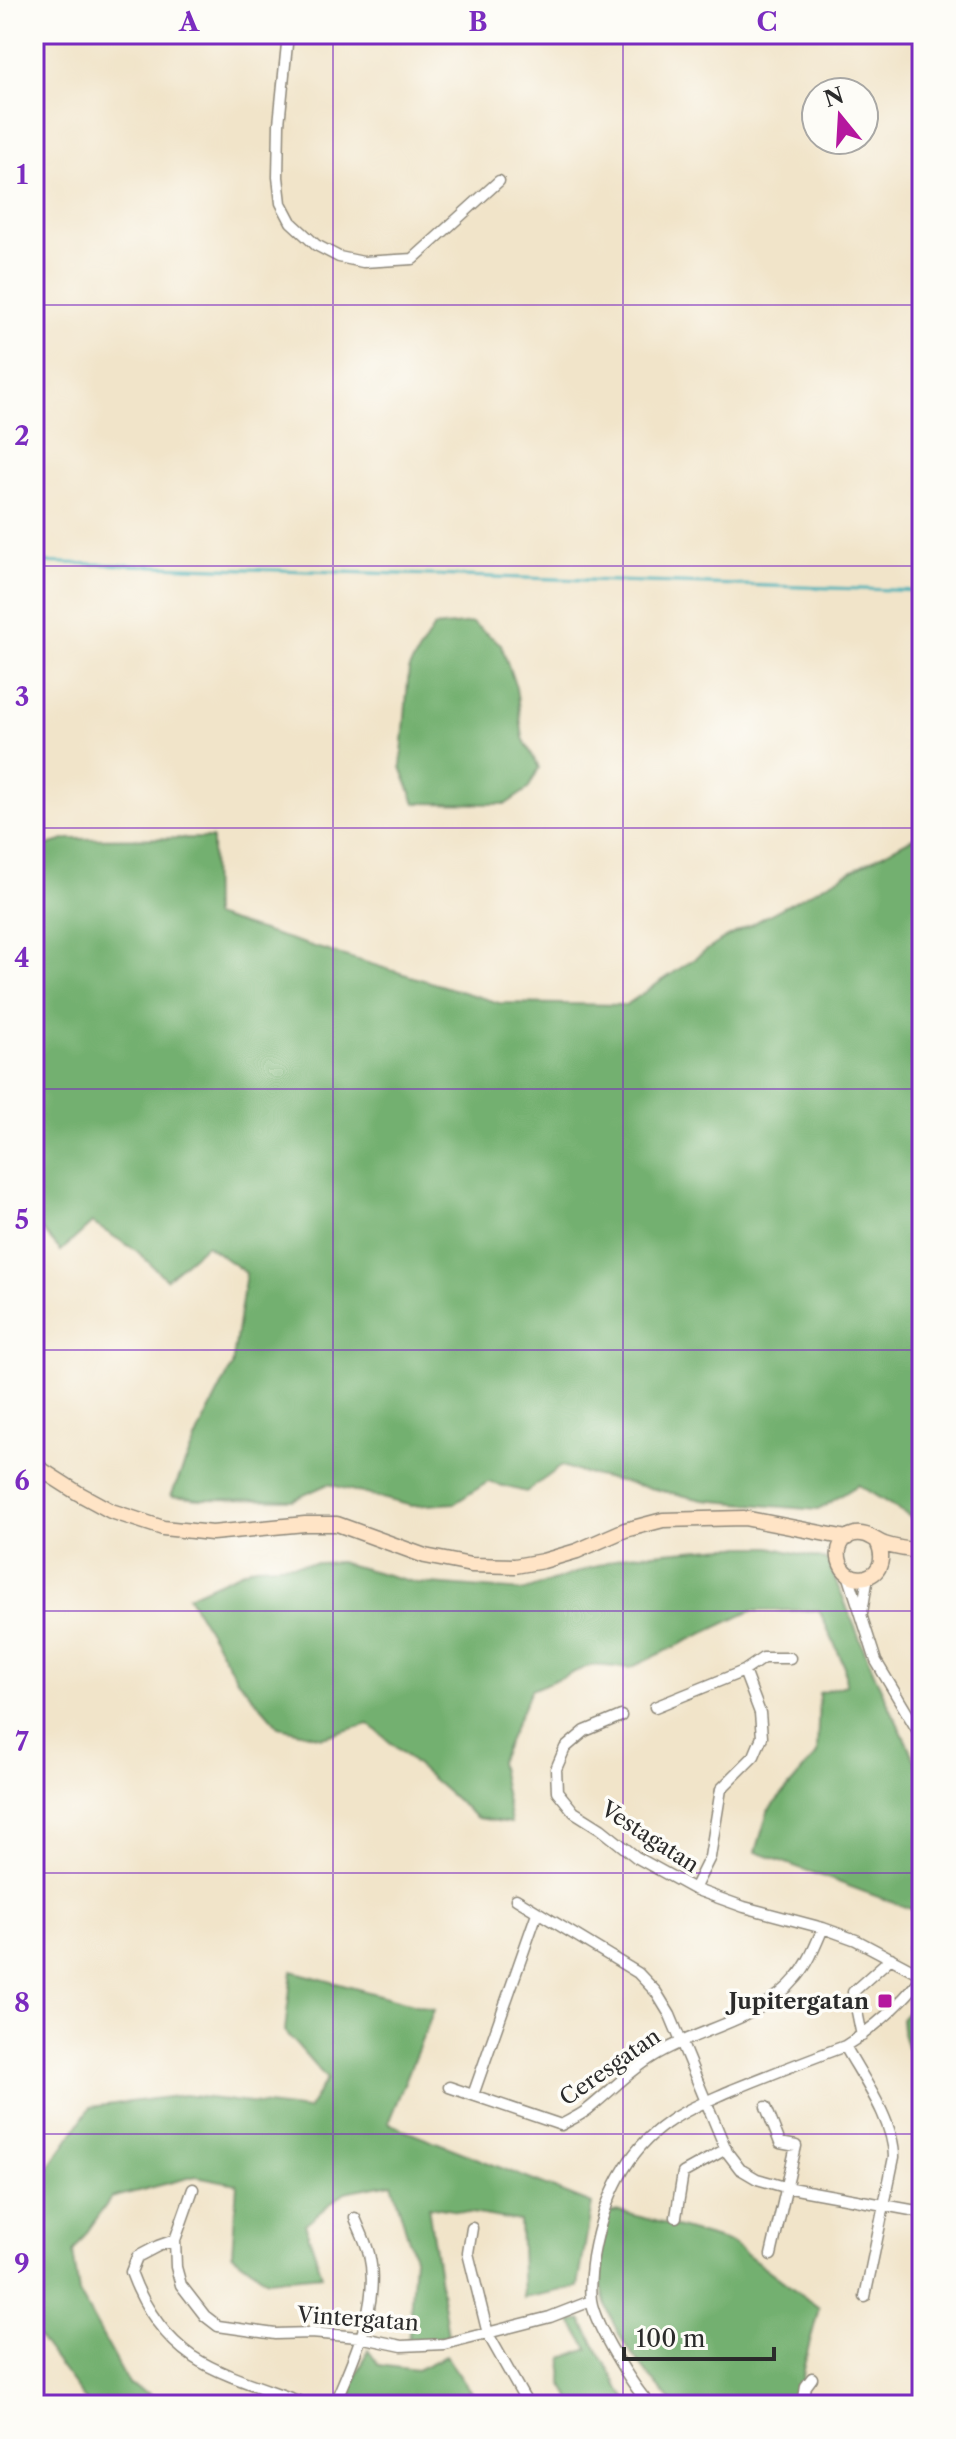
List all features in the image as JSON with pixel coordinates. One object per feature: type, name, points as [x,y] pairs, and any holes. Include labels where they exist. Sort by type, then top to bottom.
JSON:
[{"type":"street","points":[[288,34],[279,124],[281,203],[291,222],[316,245],[339,257],[363,262],[413,259],[499,181]]},
{"type":"street","points":[[34,1465],[111,1511],[169,1529],[212,1533],[337,1524],[425,1556],[471,1565],[515,1566],[543,1561],[577,1551],[625,1530],[663,1520],[744,1518],[847,1538]]},
{"type":"street","points":[[801,1529],[831,1547],[838,1556],[848,1574],[876,1661],[922,1738]]},
{"type":"street","points":[[838,1556],[840,1546],[857,1533],[920,1551]]},
{"type":"street","points":[[848,1574],[858,1578],[877,1570],[882,1561],[882,1551],[877,1541]]},
{"type":"street","points":[[882,1561],[920,1551]]},
{"type":"street","points":[[862,1619],[868,1576]]},
{"type":"street","points":[[655,1707],[744,1671],[763,1658],[790,1658]]},
{"type":"street","points":[[694,1889],[710,1857],[721,1789],[754,1756],[762,1737],[760,1713],[744,1671]]},
{"type":"street","name":"Vestagatan","points":[[621,1716],[585,1731],[565,1748],[556,1769],[557,1791],[574,1812],[636,1857],[694,1889],[856,1940],[922,1976]]},
{"type":"street","points":[[516,1899],[638,1973],[656,1992],[670,2015],[726,2149],[740,2169],[757,2179],[785,2187],[922,2212]]},
{"type":"street","points":[[473,2095],[537,1913]]},
{"type":"street","name":"Ceresgatan","points":[[449,2087],[561,2125],[585,2111],[655,2055],[771,2002],[798,1976],[823,1928]]},
{"type":"street","points":[[862,2036],[853,1992],[891,1958]]},
{"type":"street","points":[[650,2405],[611,2345],[591,2301],[591,2272],[598,2233],[611,2191],[635,2152],[666,2123],[705,2101],[845,2046],[862,2036],[889,2014],[922,1976]]},
{"type":"street","points":[[845,2046],[894,2141],[894,2157],[865,2297]]},
{"type":"street","points":[[766,2107],[780,2143],[796,2146],[771,2255]]},
{"type":"street","points":[[676,2217],[683,2173],[726,2149]]},
{"type":"street","points":[[193,2189],[175,2240],[137,2257],[131,2272],[140,2297],[159,2326],[193,2357],[309,2405]]},
{"type":"street","points":[[334,2405],[371,2297],[369,2254],[355,2218]]},
{"type":"street","points":[[472,2228],[468,2253],[488,2334],[528,2405]]},
{"type":"street","name":"Vintergatan","points":[[175,2240],[176,2267],[181,2285],[205,2316],[218,2326],[275,2334],[359,2337],[402,2346],[444,2344],[550,2317],[591,2301]]},
{"type":"street","points":[[803,2405],[806,2386],[812,2378]]},
{"type":"green space","points":[[472,623],[501,644],[516,688],[523,738],[539,768],[528,789],[506,804],[415,803],[401,767],[409,668],[434,627]]},
{"type":"green space","points":[[922,833],[922,1524],[858,1485],[818,1510],[703,1500],[562,1466],[526,1492],[488,1482],[455,1503],[412,1506],[328,1484],[293,1500],[171,1496],[232,1366],[246,1273],[206,1245],[166,1279],[137,1251],[92,1223],[61,1251],[34,1221],[34,849],[68,839],[212,838],[213,916],[499,1003],[626,1005],[722,940]]},
{"type":"green space","points":[[726,1547],[770,1547],[827,1560],[877,1680],[922,1775],[922,1952],[906,1949],[919,1912],[756,1852],[768,1811],[817,1754],[819,1693],[846,1685],[844,1665],[819,1610],[751,1611],[630,1668],[591,1665],[531,1690],[499,1762],[511,1823],[477,1818],[369,1724],[322,1737],[279,1727],[237,1679],[188,1596],[254,1566],[339,1562],[417,1583],[523,1591],[628,1555]]},
{"type":"green space","points":[[292,1971],[434,2010],[388,2123],[592,2204],[578,2287],[523,2298],[520,2221],[428,2206],[448,2335],[408,2346],[414,2257],[392,2183],[345,2192],[305,2224],[322,2275],[267,2280],[232,2254],[237,2184],[196,2176],[111,2198],[73,2252],[79,2293],[129,2384],[173,2405],[89,2405],[34,2332],[34,2201],[47,2170],[91,2107],[184,2095],[307,2110],[327,2079],[285,2031]]},
{"type":"green space","points":[[922,1996],[922,2095],[901,2019]]},
{"type":"green space","points":[[619,2211],[732,2243],[819,2308],[797,2405],[675,2405],[627,2346],[609,2313],[601,2276],[602,2253],[607,2213]]},
{"type":"green space","points":[[581,2320],[622,2393],[632,2405],[575,2405],[562,2383],[563,2358],[589,2349],[571,2322]]},
{"type":"green space","points":[[368,2350],[379,2365],[417,2370],[446,2356],[480,2405],[345,2405]]},
{"type":"waterway","points":[[34,562],[922,591]]},
{"type":"place","name":"Jupitergatan","points":[[885,2001]]}]
